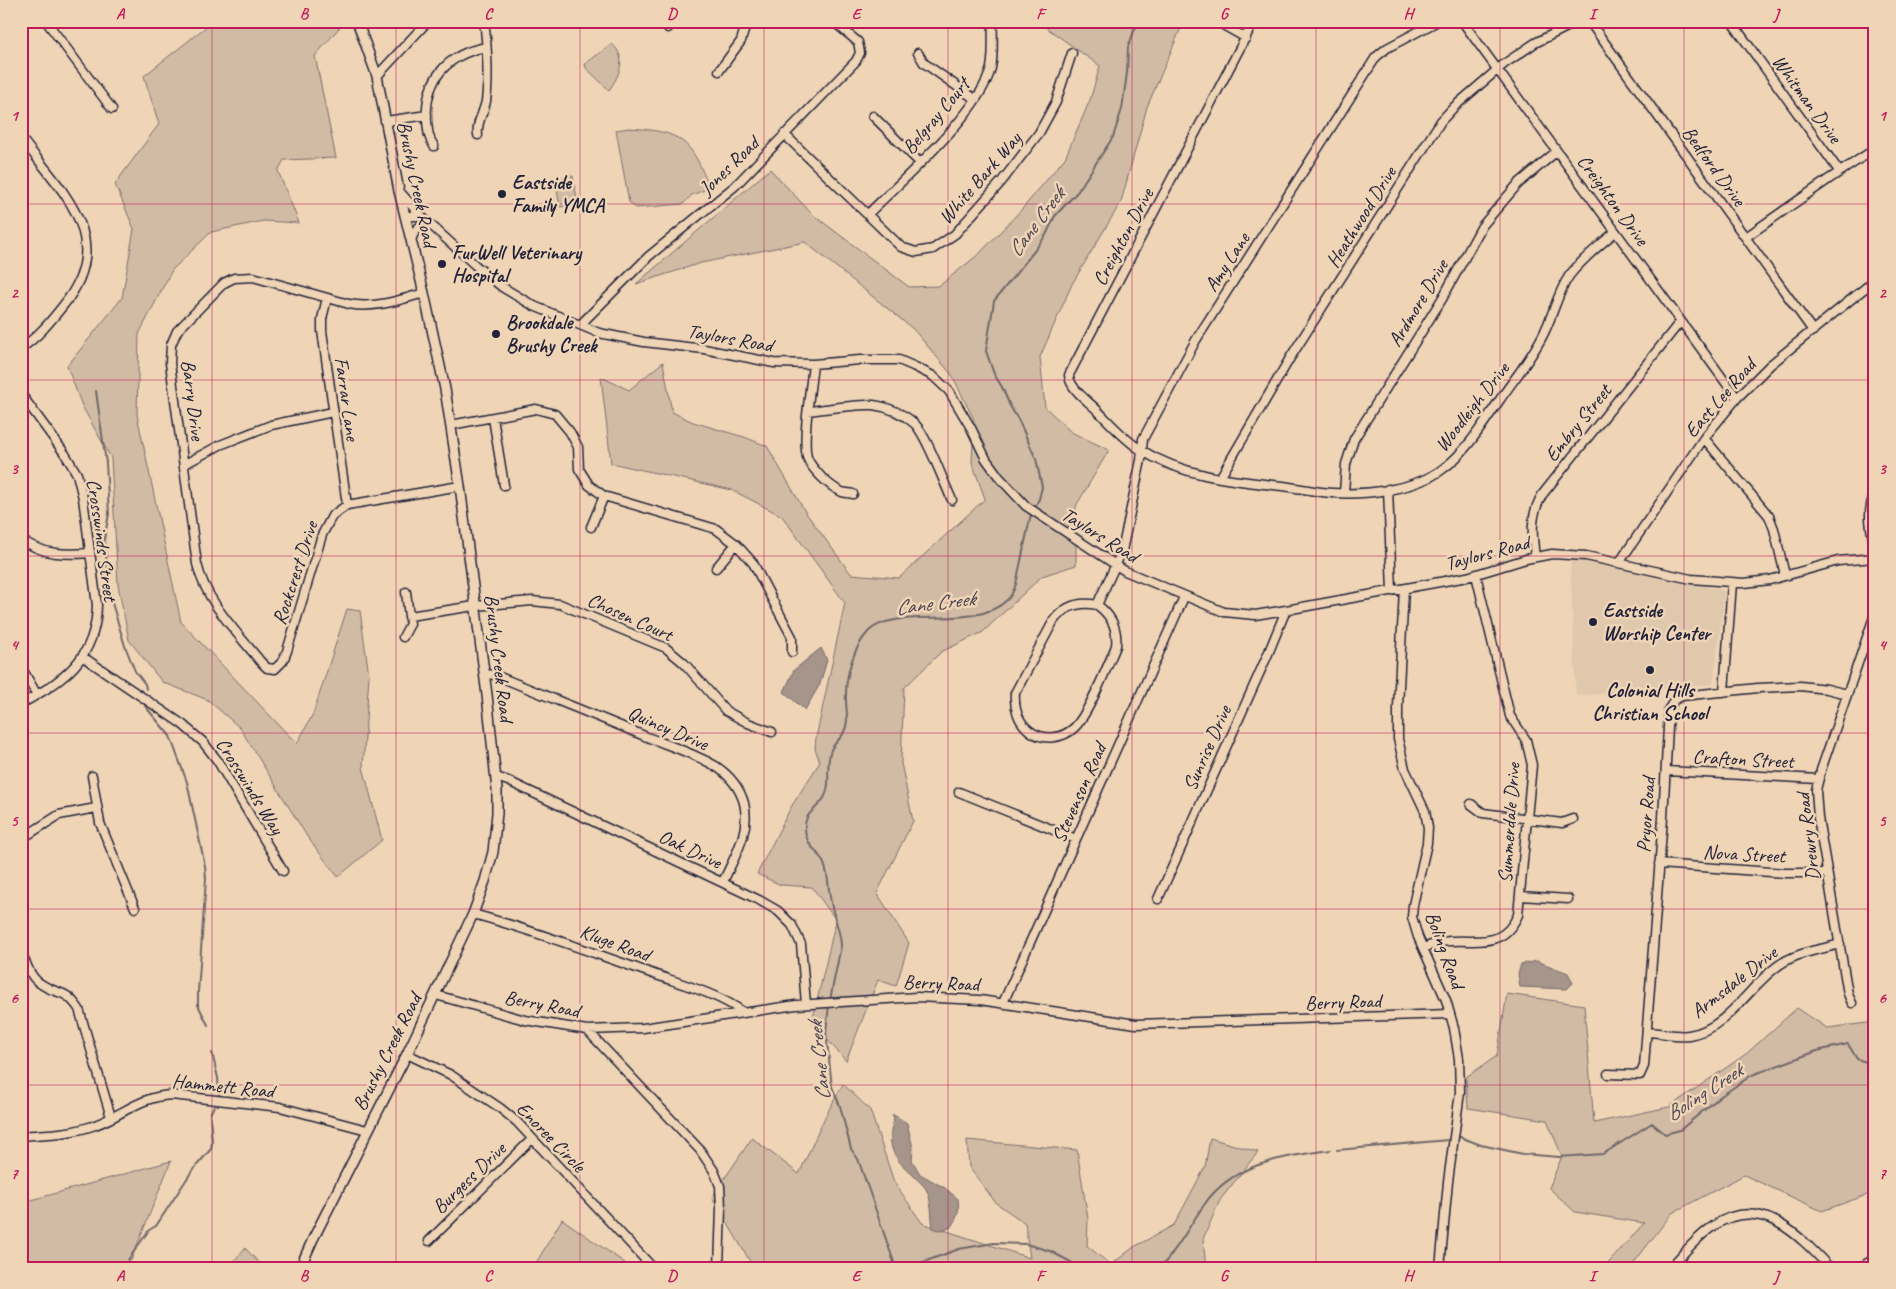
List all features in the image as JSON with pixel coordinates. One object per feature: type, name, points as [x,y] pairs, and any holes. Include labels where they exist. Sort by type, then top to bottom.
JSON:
[{"type":"main road","name":"Brushy Creek Road","points":[[300,1268],[312,1239],[436,995],[473,914],[485,881],[495,840],[497,813],[496,777],[484,674],[451,425],[440,363],[399,191],[377,76],[357,21]]},
{"type":"street","points":[[46,21],[112,108]]},
{"type":"street","points":[[377,76],[428,21]]},
{"type":"street","points":[[478,135],[477,127],[486,97],[484,21]]},
{"type":"street","points":[[719,71],[741,41],[747,21]]},
{"type":"street","name":"Jones Road","points":[[580,325],[649,256],[735,186],[859,56],[860,46],[856,39],[833,21]]},
{"type":"street","name":"Belgray Court","points":[[868,214],[920,163],[954,126],[975,99],[986,82],[991,67],[993,21]]},
{"type":"street","points":[[1216,21],[1246,38]]},
{"type":"street","name":"Creighton Drive","points":[[1141,450],[1101,414],[1072,384],[1069,375],[1254,21]]},
{"type":"street","name":"Amy Lane","points":[[1097,605],[1122,551],[1141,460],[1143,439],[1196,340],[1376,57],[1387,48],[1438,21]]},
{"type":"street","name":"Creighton Drive","points":[[1462,21],[1737,398]]},
{"type":"street","name":"Heathwood Drive","points":[[1220,478],[1290,358],[1441,122],[1454,107],[1498,70],[1535,43],[1579,21]]},
{"type":"street","name":"Bedford Drive","points":[[1589,21],[1813,331]]},
{"type":"street","name":"Whitman Drive","points":[[1731,21],[1839,171]]},
{"type":"street","points":[[434,146],[430,141],[427,115],[430,90],[442,69],[463,53],[486,47]]},
{"type":"street","points":[[918,52],[924,62],[975,99]]},
{"type":"street","name":"White Bark Way","points":[[784,134],[901,247],[916,252],[933,249],[955,234],[1002,181],[1039,134],[1056,102],[1072,53]]},
{"type":"street","points":[[386,121],[427,115]]},
{"type":"street","points":[[873,116],[920,163]]},
{"type":"street","points":[[21,138],[75,211],[84,230],[86,251],[84,269],[74,292],[34,339],[21,348]]},
{"type":"street","points":[[1746,237],[1839,171],[1875,149]]},
{"type":"street","name":"Ardmore Drive","points":[[1344,493],[1346,464],[1354,439],[1442,299],[1476,236],[1518,184],[1557,151]]},
{"type":"street","name":"Taylors Road","points":[[399,191],[421,216],[502,287],[534,306],[599,333],[621,339],[704,349],[774,363],[813,364],[860,360],[899,360],[934,376],[949,391],[957,403],[986,459],[999,478],[1036,514],[1136,577],[1214,609],[1233,614],[1255,615],[1404,589],[1476,575],[1535,557],[1552,554],[1570,554],[1691,578],[1732,583],[1757,582],[1838,562],[1875,558]]},
{"type":"street","points":[[405,216],[421,216]]},
{"type":"street","points":[[411,239],[417,228],[423,225],[433,226]]},
{"type":"street","name":"Woodleigh Drive","points":[[1141,450],[1179,468],[1220,478],[1322,492],[1344,493],[1388,489],[1428,478],[1445,467],[1460,453],[1531,356],[1544,334],[1561,291],[1569,277],[1585,258],[1616,232]]},
{"type":"street","name":"Barry Drive","points":[[286,654],[280,665],[275,669],[267,668],[207,593],[200,578],[170,363],[171,345],[177,331],[224,284],[234,278],[248,276],[259,278],[354,305],[372,306],[424,293]]},
{"type":"street","name":"East Lee Road","points":[[1619,563],[1704,438],[1737,398],[1770,365],[1875,280]]},
{"type":"street","name":"Farrar Lane","points":[[327,298],[321,327],[347,505]]},
{"type":"street","name":"Embry Street","points":[[1535,557],[1532,520],[1542,495],[1680,322]]},
{"type":"street","points":[[813,364],[805,442],[807,457],[814,470],[841,492],[853,494]]},
{"type":"street","name":"Crosswinds Street","points":[[21,394],[65,454],[77,474],[90,553],[97,613],[91,640],[83,657],[62,679],[21,704]]},
{"type":"street","points":[[808,411],[872,405],[888,408],[902,415],[915,424],[923,437],[952,500]]},
{"type":"street","points":[[451,425],[536,410],[555,414],[570,432],[578,447],[579,469],[589,485],[604,496],[716,529],[736,544],[753,563],[788,629],[792,637],[792,652]]},
{"type":"street","points":[[185,464],[220,445],[271,425],[333,412]]},
{"type":"street","points":[[493,418],[504,485]]},
{"type":"street","points":[[1704,438],[1769,516],[1785,575]]},
{"type":"street","points":[[347,505],[460,486]]},
{"type":"street","points":[[1388,489],[1392,591]]},
{"type":"street","points":[[1875,493],[1871,504],[1870,520],[1875,548]]},
{"type":"street","points":[[591,527],[604,496]]},
{"type":"street","name":"Rockcrest Drive","points":[[286,654],[326,526],[335,513],[347,505]]},
{"type":"street","points":[[21,539],[32,546],[54,553],[68,555],[90,553]]},
{"type":"street","points":[[716,568],[736,544]]},
{"type":"street","name":"Summerdale Drive","points":[[1423,948],[1442,942],[1487,941],[1502,936],[1512,927],[1518,915],[1532,765],[1530,750],[1526,740],[1510,716],[1476,575]]},
{"type":"street","points":[[1724,692],[1732,583]]},
{"type":"street","name":"Boling Road","points":[[1404,589],[1398,729],[1400,753],[1427,819],[1427,843],[1412,911],[1414,924],[1450,1014],[1458,1044],[1461,1084],[1448,1182],[1440,1268]]},
{"type":"street","points":[[403,637],[409,626],[406,592]]},
{"type":"street","name":"Stevenson Road","points":[[1003,1003],[1184,597]]},
{"type":"street","name":"Chosen Court","points":[[409,616],[475,606],[532,601],[552,602],[653,642],[678,657],[726,710],[748,723],[772,732]]},
{"type":"street","points":[[1075,604],[1097,605],[1110,617],[1115,626],[1116,646],[1081,720],[1075,728],[1062,736],[1052,738],[1040,736],[1030,731],[1019,719],[1014,702],[1015,693],[1059,613],[1075,604]]},
{"type":"street","name":"Sunrise Drive","points":[[1158,899],[1286,610]]},
{"type":"street","name":"Drewry Road","points":[[1852,1003],[1848,994],[1827,873],[1818,818],[1816,790],[1818,779],[1875,614]]},
{"type":"street","name":"Crosswinds Way","points":[[83,657],[182,724],[203,742],[217,760],[283,871]]},
{"type":"street","points":[[21,667],[37,695]]},
{"type":"street","name":"Quincy Drive","points":[[484,674],[495,675],[611,721],[706,761],[722,771],[737,788],[743,801],[746,816],[742,843],[723,882]]},
{"type":"street","name":"Pryor Road","points":[[1608,1074],[1638,1076],[1642,1074],[1644,1066],[1669,708],[1672,703],[1682,696],[1758,688],[1800,686],[1827,689],[1847,694]]},
{"type":"street","name":"Crafton Street","points":[[1666,771],[1818,779]]},
{"type":"street","points":[[92,776],[100,823],[135,908]]},
{"type":"street","name":"Oak Drive","points":[[496,777],[723,882],[770,906],[784,916],[792,925],[802,950],[806,1004]]},
{"type":"street","points":[[959,792],[1076,839]]},
{"type":"street","points":[[1471,804],[1483,813],[1562,823],[1573,819]]},
{"type":"street","points":[[21,839],[59,815],[96,808]]},
{"type":"street","name":"Nova Street","points":[[1659,864],[1785,873],[1827,873]]},
{"type":"street","points":[[1520,896],[1568,899]]},
{"type":"street","name":"Kluge Road","points":[[473,914],[525,928],[685,986],[731,1004],[743,1012]]},
{"type":"street","name":"Armsdale Drive","points":[[1647,1032],[1684,1035],[1705,1030],[1727,1014],[1781,964],[1802,954],[1840,944]]},
{"type":"street","points":[[21,951],[31,974],[39,984],[67,995],[79,1009],[111,1117]]},
{"type":"street","name":"Berry Road","points":[[436,995],[525,1020],[586,1030],[648,1028],[743,1012],[806,1004],[917,997],[962,998],[1107,1020],[1149,1024],[1450,1014]]},
{"type":"street","points":[[586,1030],[700,1150],[714,1171],[720,1186],[719,1268]]},
{"type":"street","name":"Enoree Circle","points":[[407,1054],[451,1074],[516,1122],[652,1268]]},
{"type":"street","name":"Hammett Road","points":[[21,1136],[74,1131],[98,1124],[140,1101],[171,1095],[280,1108],[367,1130]]},
{"type":"street","name":"Burgess Drive","points":[[429,1241],[532,1139]]},
{"type":"street","points":[[1670,1268],[1712,1227],[1727,1219],[1750,1214],[1765,1217],[1785,1226],[1799,1236],[1830,1268]]},
{"type":"street","points":[[1860,1268],[1875,1258]]},
{"type":"shaded area","points":[[290,21],[345,21],[315,56],[336,158],[284,160],[278,171],[299,223],[263,221],[211,232],[172,270],[139,334],[137,415],[181,622],[297,744],[313,714],[347,609],[360,611],[369,675],[363,767],[382,840],[338,877],[308,838],[240,728],[208,700],[162,682],[129,640],[118,585],[111,458],[82,406],[67,366],[122,298],[134,229],[115,184],[159,124],[144,76],[207,26]]},
{"type":"shaded area","points":[[1037,21],[1184,21],[1147,107],[1121,202],[1072,284],[1040,357],[1045,407],[1071,432],[1109,450],[1076,506],[1076,565],[1042,576],[983,632],[941,652],[904,688],[901,763],[913,821],[877,893],[909,943],[896,986],[878,980],[846,1061],[812,1022],[836,920],[812,887],[781,885],[757,874],[791,807],[820,762],[815,749],[816,738],[845,603],[782,516],[732,490],[611,463],[601,377],[629,390],[663,362],[672,412],[693,422],[767,446],[806,513],[851,574],[899,578],[985,499],[972,462],[974,420],[952,375],[913,329],[805,242],[701,263],[636,284],[770,169],[812,214],[909,287],[939,286],[979,254],[1023,208],[1065,158],[1090,100],[1100,66]]},
{"type":"shaded area","points":[[612,44],[617,49],[621,61],[619,73],[609,90],[586,68],[585,64]]},
{"type":"shaded area","points":[[629,128],[661,132],[682,141],[697,159],[709,188],[692,195],[683,204],[636,208],[629,202],[616,130]]},
{"type":"shaded area","points":[[573,176],[578,204],[560,207],[555,179]]},
{"type":"shaded area","points":[[1570,554],[1725,591],[1713,684],[1576,696]]},
{"type":"shaded area","points":[[821,648],[827,660],[820,684],[805,710],[784,692],[794,670]]},
{"type":"shaded area","points":[[1537,961],[1568,973],[1573,983],[1567,989],[1520,987],[1518,974],[1521,964]]},
{"type":"shaded area","points":[[1507,994],[1584,1005],[1594,1123],[1669,1107],[1746,1054],[1797,1008],[1827,1028],[1875,1022],[1875,1192],[1822,1211],[1744,1175],[1672,1213],[1630,1268],[1604,1268],[1644,1223],[1575,1212],[1549,1188],[1562,1156],[1547,1120],[1468,1108],[1466,1077],[1497,1056]]},
{"type":"shaded area","points":[[843,1084],[870,1110],[894,1182],[922,1223],[1030,1258],[1025,1223],[996,1203],[969,1167],[967,1140],[1077,1150],[1088,1219],[1087,1246],[1111,1265],[1134,1247],[1174,1225],[1205,1167],[1210,1138],[1258,1152],[1220,1200],[1203,1239],[1206,1268],[754,1268],[712,1197],[752,1138],[799,1174],[825,1117]]},
{"type":"shaded area","points":[[892,1114],[907,1123],[913,1148],[912,1160],[920,1174],[945,1188],[958,1199],[957,1215],[950,1228],[938,1230],[933,1228],[926,1189],[896,1156],[891,1144],[894,1118]]},
{"type":"shaded area","points":[[171,1161],[128,1268],[21,1268],[21,1203]]},
{"type":"shaded area","points":[[562,1219],[632,1268],[493,1268],[536,1263]]},
{"type":"shaded area","points":[[245,1248],[264,1268],[245,1268],[243,1266],[241,1268],[228,1268]]},
{"type":"waterway","name":"Cane Creek","points":[[1034,509],[1042,487],[1036,459],[1019,421],[994,374],[986,351],[994,301],[1046,235],[1055,216],[1078,191],[1113,137],[1122,109],[1127,73],[1128,47],[1138,21]]},
{"type":"waterway","points":[[96,391],[106,463],[109,514],[104,540],[112,603],[125,646],[135,671],[145,684],[146,689]]},
{"type":"waterway","name":"Cane Creek","points":[[830,1000],[841,940],[832,908],[826,869],[822,859],[807,839],[805,823],[808,815],[824,798],[828,787],[829,756],[846,727],[846,686],[855,652],[869,631],[881,624],[916,618],[976,615],[993,609],[1007,600],[1012,595],[1016,584],[1031,514]]},
{"type":"waterway","points":[[145,706],[170,736],[187,782],[205,866],[206,879],[198,1005],[208,1025]]},
{"type":"waterway","name":"Cane Creek","points":[[829,1005],[826,1032],[832,1087],[840,1106],[851,1149],[858,1159],[896,1268]]},
{"type":"waterway","name":"Boling Creek","points":[[1460,1137],[1481,1145],[1523,1154],[1559,1157],[1603,1154],[1652,1123],[1665,1134],[1680,1130],[1721,1096],[1752,1075],[1817,1051],[1848,1044],[1857,1059],[1875,1065]]},
{"type":"waterway","points":[[212,1053],[218,1078],[219,1095]]},
{"type":"waterway","points":[[128,1268],[128,1260],[149,1230],[156,1226],[192,1171],[211,1149],[210,1114],[214,1106]]},
{"type":"waterway","name":"Boling Creek","points":[[1337,1150],[1448,1140]]},
{"type":"waterway","name":"Boling Creek","points":[[1160,1268],[1178,1245],[1204,1205],[1230,1179],[1261,1164],[1278,1159],[1331,1150]]},
{"type":"waterway","name":"Boling Creek","points":[[907,1268],[959,1249],[994,1243],[1026,1244],[1050,1251],[1082,1268]]},
{"type":"place","name":"Eastside Family YMCA","points":[[502,194]]},
{"type":"place","name":"FurWell Veterinary Hospital","points":[[442,264]]},
{"type":"place","name":"Brookdale Brushy Creek","points":[[496,334]]},
{"type":"place","name":"Eastside Worship Center","points":[[1593,622]]},
{"type":"place","name":"Colonial Hills Christian School","points":[[1650,670]]}]
